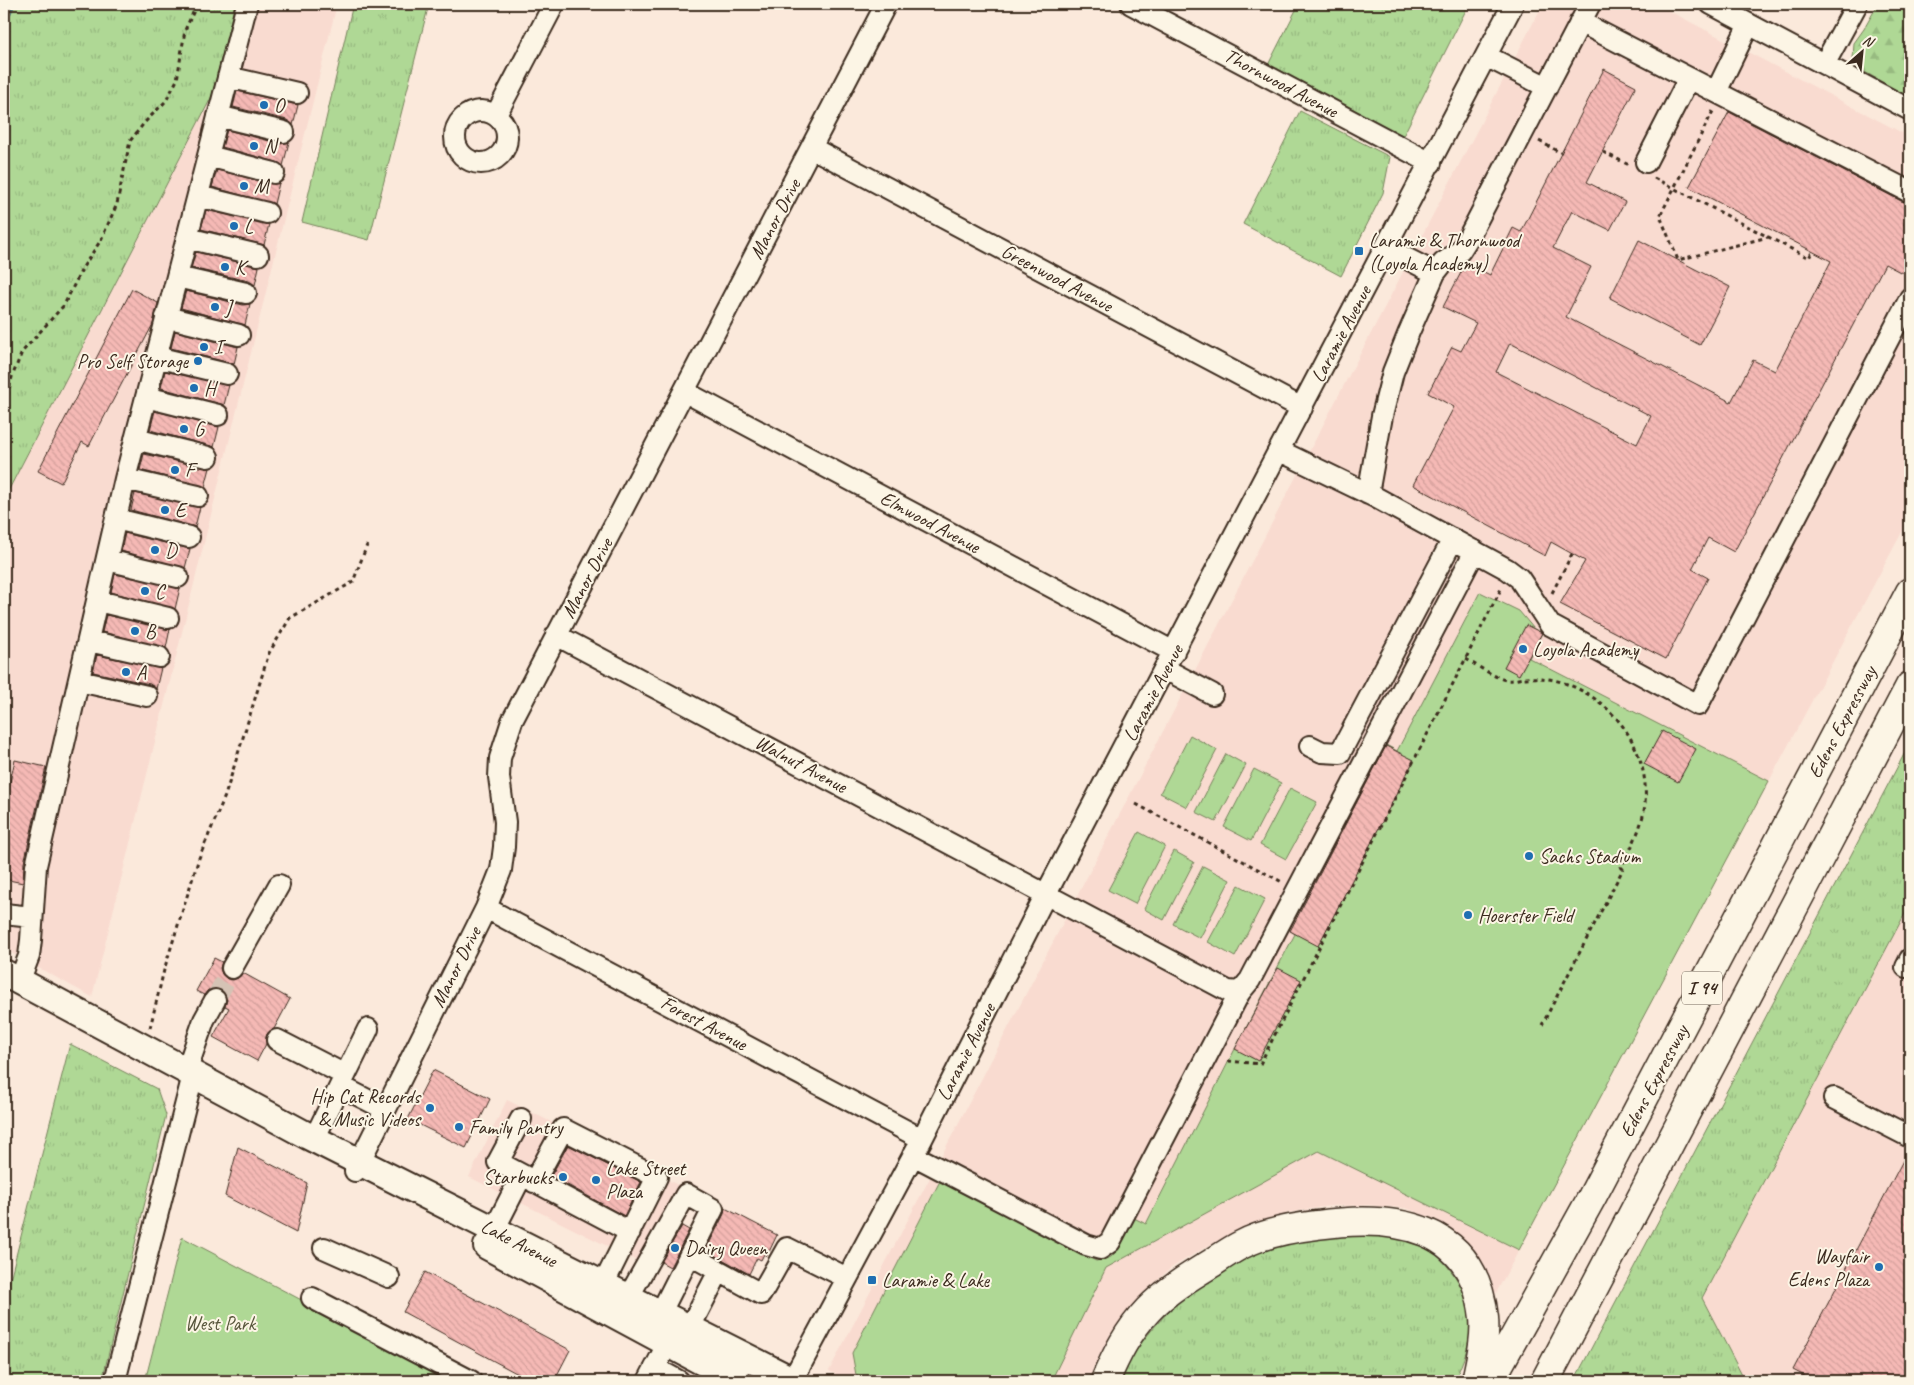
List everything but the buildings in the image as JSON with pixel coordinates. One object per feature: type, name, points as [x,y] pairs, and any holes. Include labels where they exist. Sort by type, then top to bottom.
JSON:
[{"type":"highway","name":"Edens Expressway","points":[[1490,1381],[1592,1197],[1910,592]]},
{"type":"highway","name":"I 94","points":[[1545,1381],[1910,686]]},
{"type":"highway","points":[[1106,1381],[1128,1334],[1148,1310],[1176,1286],[1241,1245],[1267,1235],[1298,1227],[1336,1222],[1376,1221],[1403,1224],[1431,1233],[1450,1246],[1466,1264],[1478,1290],[1484,1318],[1483,1350],[1476,1381]]},
{"type":"main road","name":"Lake Avenue","points":[[12,977],[314,1139],[357,1166],[380,1188],[668,1343],[726,1378]]},
{"type":"main road","name":"Lake Avenue","points":[[246,1103],[357,1166],[494,1230],[793,1381]]},
{"type":"street","points":[[12,977],[29,956],[36,866],[125,479],[247,4]]},
{"type":"street","points":[[496,115],[554,4]]},
{"type":"street","name":"Manor Drive","points":[[357,1166],[486,908],[501,870],[505,822],[499,777],[500,758],[512,721],[886,4]]},
{"type":"street","name":"Thornwood Avenue","points":[[1131,4],[1431,163]]},
{"type":"street","name":"Laramie Avenue","points":[[793,1381],[1513,4]]},
{"type":"street","points":[[1368,494],[1382,416],[1393,372],[1436,273],[1443,263],[1460,251],[1467,240],[1590,4]]},
{"type":"street","points":[[1711,4],[1910,110]]},
{"type":"street","points":[[1825,64],[1857,4]]},
{"type":"street","points":[[1580,22],[1910,192]]},
{"type":"street","points":[[1719,93],[1749,24]]},
{"type":"street","points":[[1486,56],[1547,87]]},
{"type":"street","points":[[228,77],[297,93]]},
{"type":"street","points":[[1643,169],[1690,78]]},
{"type":"street","points":[[218,116],[284,132]]},
{"type":"street","name":"Greenwood Avenue","points":[[812,148],[1302,408]]},
{"type":"street","points":[[208,156],[274,173]]},
{"type":"street","points":[[198,196],[267,213]]},
{"type":"street","points":[[187,238],[258,255]]},
{"type":"street","points":[[1386,248],[1436,273]]},
{"type":"street","points":[[177,277],[246,293]]},
{"type":"street","points":[[1280,451],[1368,494],[1510,571],[1525,587],[1550,625],[1698,705],[1910,298]]},
{"type":"street","points":[[166,317],[239,335]]},
{"type":"street","points":[[156,357],[227,374]]},
{"type":"street","name":"Elmwood Avenue","points":[[685,392],[1174,652]]},
{"type":"street","points":[[146,397],[218,414]]},
{"type":"street","points":[[135,439],[208,457]]},
{"type":"street","points":[[125,479],[198,496]]},
{"type":"street","points":[[116,519],[189,537]]},
{"type":"street","points":[[1358,775],[1316,749],[1340,753],[1344,747],[1453,539]]},
{"type":"street","name":"Forest Avenue","points":[[486,908],[917,1147],[1086,1245],[1100,1248],[1110,1242],[1240,992],[1250,980],[1475,551]]},
{"type":"street","points":[[107,560],[178,577]]},
{"type":"street","points":[[98,601],[168,618]]},
{"type":"street","name":"Walnut Avenue","points":[[556,635],[1228,990],[1240,992]]},
{"type":"street","points":[[89,641],[159,657]]},
{"type":"street","points":[[1165,669],[1212,694]]},
{"type":"street","points":[[79,681],[147,696]]},
{"type":"street","points":[[232,968],[279,885]]},
{"type":"street","points":[[4,914],[32,917]]},
{"type":"street","points":[[115,1381],[204,1020],[215,1000]]},
{"type":"street","points":[[314,1139],[368,1029]]},
{"type":"street","points":[[277,1040],[385,1109]]},
{"type":"street","points":[[1834,1098],[1910,1137]]},
{"type":"street","points":[[521,1119],[498,1162],[630,1232]]},
{"type":"street","points":[[494,1230],[563,1128],[657,1177],[603,1285]]},
{"type":"street","points":[[628,1298],[686,1194],[713,1209],[660,1314]]},
{"type":"street","points":[[324,1248],[389,1277]]},
{"type":"street","points":[[699,1260],[760,1294],[787,1248],[847,1278]]},
{"type":"street","points":[[690,1328],[719,1271]]},
{"type":"street","points":[[312,1298],[472,1381]]},
{"type":"street","points":[[668,1343],[652,1375],[679,1381]]},
{"type":"path","points":[[4,411],[12,377],[22,352],[64,305],[82,267],[101,240],[117,204],[130,141],[145,122],[166,101],[177,80],[185,30],[197,4]]},
{"type":"path","points":[[1719,93],[1660,216],[1678,260],[1768,237]]},
{"type":"path","points":[[1523,133],[1561,152]]},
{"type":"path","points":[[1602,152],[1643,169],[1674,188],[1809,258],[1812,252]]},
{"type":"path","points":[[145,1050],[164,970],[199,858],[225,796],[269,653],[290,618],[353,582],[367,545]]},
{"type":"path","points":[[1552,593],[1572,554]]},
{"type":"path","points":[[1228,1061],[1260,1064],[1510,571]]},
{"type":"path","points":[[1466,660],[1506,680],[1546,678],[1566,683],[1585,692],[1615,715],[1628,732],[1638,752],[1642,766],[1645,796],[1644,810],[1637,835],[1621,868],[1623,869],[1542,1025]]},
{"type":"path","points":[[1136,804],[1290,886]]},
{"type":"shaded area","points":[[235,4],[337,4],[92,997],[4,949],[4,499],[212,96]]},
{"type":"shaded area","name":"Loyola Academy","points":[[1543,4],[1656,4],[1910,137],[1910,517],[1495,1295],[1478,1257],[1459,1235],[1435,1219],[1405,1208],[1368,1205],[1329,1206],[1292,1212],[1253,1224],[1206,1247],[1171,1268],[1148,1289],[1118,1325],[1094,1366],[1089,1381],[849,1381],[829,1371]]},
{"type":"shaded area","points":[[1910,904],[1910,1381],[1745,1381],[1702,1298]]},
{"type":"shaded area","name":"Lake Street Plaza","points":[[507,1100],[682,1187],[643,1264],[469,1177]]},
{"type":"green space","points":[[4,4],[235,4],[212,96],[4,499]]},
{"type":"green space","points":[[353,4],[429,4],[369,240],[302,222]]},
{"type":"green space","points":[[1299,4],[1469,4],[1403,136],[1267,67]]},
{"type":"green space","points":[[1878,4],[1910,4],[1910,98],[1858,68],[1853,59],[1854,43]]},
{"type":"green space","points":[[1300,111],[1390,157],[1383,193],[1341,276],[1243,224]]},
{"type":"green space","name":"Sachs Stadium","points":[[1480,592],[1519,611],[1534,629],[1542,633],[1529,658],[1769,781],[1519,1250],[1319,1151],[1106,1268],[1051,1381],[869,1381],[856,1375],[852,1353],[940,1181],[1096,1261],[1111,1257],[1117,1251],[1134,1218],[1146,1224],[1295,934],[1291,931],[1386,745],[1397,751]]},
{"type":"green space","points":[[1190,735],[1217,750],[1187,807],[1160,793]]},
{"type":"green space","points":[[1910,743],[1910,904],[1702,1298],[1745,1381],[1574,1381]]},
{"type":"green space","points":[[1226,754],[1246,765],[1216,822],[1196,812]]},
{"type":"green space","points":[[1254,769],[1281,783],[1251,841],[1224,827]]},
{"type":"green space","points":[[1290,788],[1317,802],[1286,859],[1260,845]]},
{"type":"green space","points":[[1139,832],[1165,846],[1135,904],[1108,890]]},
{"type":"green space","points":[[1174,851],[1194,862],[1164,920],[1144,909]]},
{"type":"green space","points":[[1203,866],[1230,880],[1200,938],[1173,924]]},
{"type":"green space","points":[[1239,885],[1265,899],[1235,957],[1208,942]]},
{"type":"green space","points":[[70,1044],[157,1089],[166,1115],[102,1381],[4,1381],[4,1303]]},
{"type":"green space","points":[[1342,1233],[1386,1234],[1407,1238],[1426,1247],[1448,1267],[1465,1295],[1470,1322],[1470,1336],[1466,1351],[1454,1381],[1121,1381],[1130,1360],[1154,1327],[1180,1300],[1210,1277],[1242,1259],[1266,1249],[1304,1239]]},
{"type":"green space","name":"West Park","points":[[182,1237],[455,1381],[145,1381]]},
{"type":"waterway","points":[[4,22],[13,4]]},
{"type":"tunnel","points":[[215,1000],[232,968]]},
{"type":"place","name":"O","points":[[264,105]]},
{"type":"place","name":"N","points":[[254,146]]},
{"type":"place","name":"M","points":[[244,186]]},
{"type":"place","name":"L","points":[[234,226]]},
{"type":"place","name":"Laramie & Thornwood (Loyola Academy)","points":[[1359,251]]},
{"type":"place","name":"K","points":[[225,267]]},
{"type":"place","name":"J","points":[[215,307]]},
{"type":"place","name":"I","points":[[204,347]]},
{"type":"place","name":"Pro Self Storage","points":[[198,361]]},
{"type":"place","name":"H","points":[[194,388]]},
{"type":"place","name":"G","points":[[184,429]]},
{"type":"place","name":"F","points":[[175,470]]},
{"type":"place","name":"E","points":[[165,510]]},
{"type":"place","name":"D","points":[[155,550]]},
{"type":"place","name":"C","points":[[145,591]]},
{"type":"place","name":"B","points":[[135,631]]},
{"type":"place","name":"Loyola Academy","points":[[1523,649]]},
{"type":"place","name":"A","points":[[126,672]]},
{"type":"place","name":"Sachs Stadium","points":[[1529,856]]},
{"type":"place","name":"Hoerster Field","points":[[1468,915]]},
{"type":"place","name":"Hip Cat Records & Music Videos","points":[[430,1108]]},
{"type":"place","name":"Family Pantry","points":[[459,1127]]},
{"type":"place","name":"Starbucks","points":[[563,1177]]},
{"type":"place","name":"Lake Street Plaza","points":[[596,1180]]},
{"type":"place","name":"Dairy Queen","points":[[675,1248]]},
{"type":"place","name":"Wayfair Edens Plaza","points":[[1879,1267]]},
{"type":"place","name":"Laramie & Lake","points":[[872,1280]]}]
